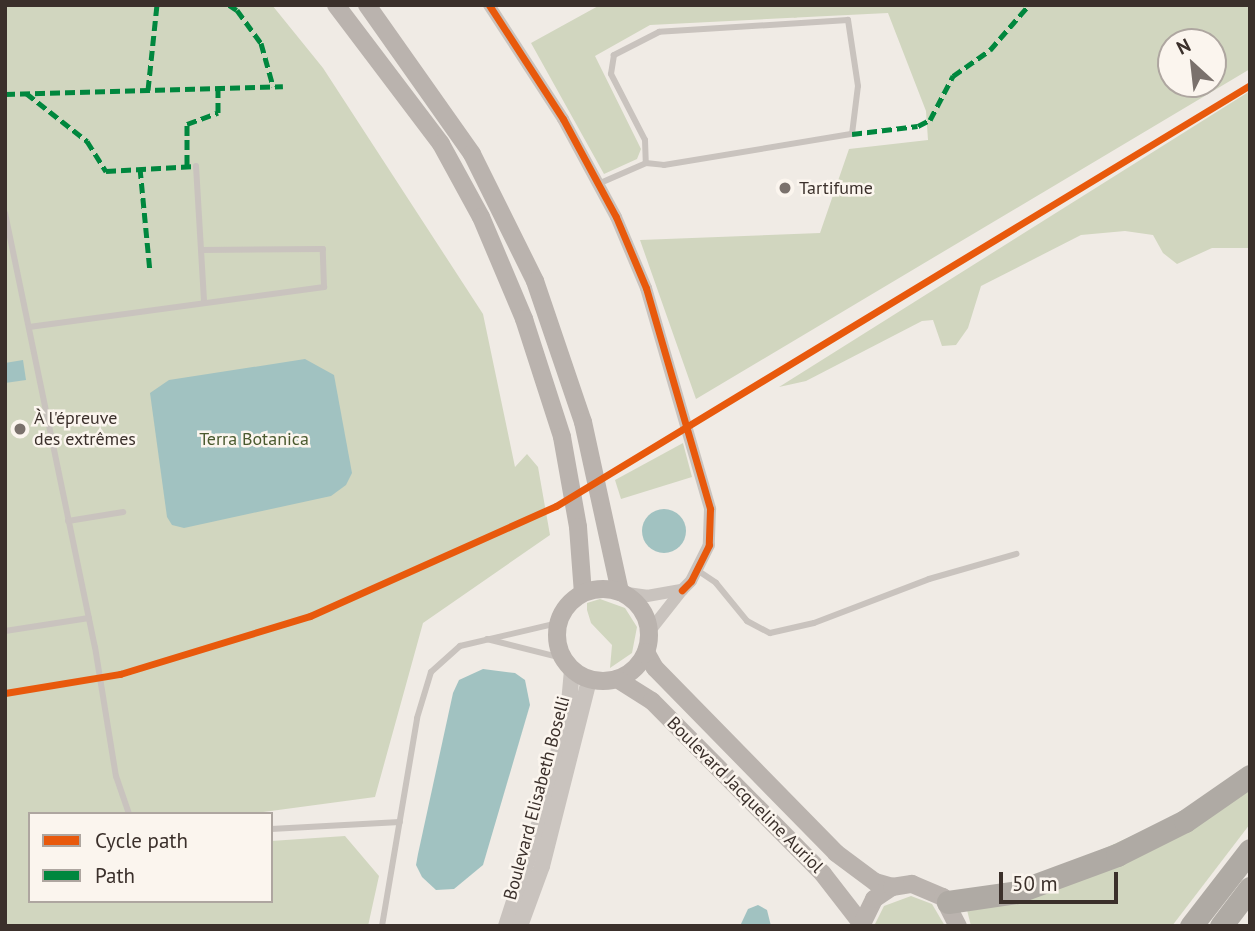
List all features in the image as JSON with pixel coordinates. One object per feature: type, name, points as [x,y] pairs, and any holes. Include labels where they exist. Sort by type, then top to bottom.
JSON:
[{"type":"highway","points":[[948,902],[1017,892],[1118,855],[1185,821],[1250,776]]},
{"type":"highway","points":[[1191,926],[1250,850]]},
{"type":"highway","points":[[1221,926],[1250,888]]},
{"type":"main road","points":[[336,5],[441,144],[481,217],[524,319],[562,437],[575,513],[583,593]]},
{"type":"main road","points":[[367,5],[472,155],[535,282],[583,422],[621,592]]},
{"type":"main road","points":[[601,589],[621,592],[640,608],[649,632],[646,652],[636,667],[617,679],[589,680],[567,664],[558,623],[565,608],[583,593],[601,589]]},
{"type":"main road","name":"Boulevard Jacqueline Auriol","points":[[646,652],[655,668],[836,853],[875,882],[892,887]]},
{"type":"main road","name":"Boulevard Jacqueline Auriol","points":[[617,679],[652,701],[823,874],[861,924]]},
{"type":"main road","points":[[861,924],[870,904],[892,887],[926,886],[948,902],[958,926]]},
{"type":"street","points":[[488,5],[564,119],[598,184],[646,288],[698,457],[710,509],[709,545],[697,570],[649,632]]},
{"type":"street","points":[[621,592],[647,596],[682,590]]},
{"type":"street","points":[[506,926],[543,812],[568,714],[567,664]]},
{"type":"street","name":"Boulevard Elisabeth Boselli","points":[[520,926],[542,866],[589,680]]},
{"type":"lane","points":[[598,184],[646,163],[664,165],[852,134],[858,86],[848,20],[659,32],[614,55],[611,74],[645,140],[646,163]]},
{"type":"lane","points":[[196,166],[204,302]]},
{"type":"lane","points":[[5,213],[95,647],[116,776],[128,812]]},
{"type":"lane","points":[[29,327],[324,287],[323,249],[202,250]]},
{"type":"lane","points":[[68,521],[123,512]]},
{"type":"lane","points":[[697,570],[716,583],[747,621],[770,633],[814,623],[869,600],[1016,554]]},
{"type":"lane","points":[[5,631],[89,618]]},
{"type":"lane","points":[[382,926],[417,718],[432,672],[460,646],[558,623]]},
{"type":"lane","points":[[486,639],[567,664]]},
{"type":"lane","points":[[273,829],[401,822]]},
{"type":"green space","name":"Terra Botanica","points":[[5,5],[272,5],[323,68],[483,314],[515,467],[527,454],[538,467],[550,535],[423,623],[375,797],[264,812],[28,812],[28,903],[273,903],[273,841],[345,836],[379,876],[368,926],[5,926]]},
{"type":"green space","points":[[600,5],[1250,5],[1250,69],[1227,83],[1227,28],[1157,28],[1157,98],[1201,98],[696,399],[640,240],[820,233],[849,149],[928,140],[926,111],[888,13],[650,25],[595,56],[641,149],[637,159],[604,174],[531,43]]},
{"type":"green space","points":[[1250,91],[1250,248],[1212,248],[1177,264],[1163,253],[1153,235],[1125,231],[1081,235],[981,286],[968,328],[956,345],[942,346],[933,320],[922,321],[806,381],[779,387]]},
{"type":"green space","points":[[683,443],[692,477],[621,499],[615,480]]},
{"type":"green space","points":[[600,599],[625,608],[637,627],[632,653],[610,668],[612,645],[591,623],[587,610],[587,603]]},
{"type":"green space","points":[[1250,783],[1250,824],[1172,926],[971,926],[967,910]]},
{"type":"green space","points":[[911,896],[932,904],[945,926],[874,926],[884,906]]},
{"type":"water","points":[[305,359],[334,375],[352,473],[346,485],[331,496],[184,528],[172,525],[167,517],[150,393],[169,380]]},
{"type":"water","points":[[23,360],[26,380],[5,383],[5,363]]},
{"type":"water","points":[[664,509],[679,516],[686,531],[679,546],[664,553],[649,546],[642,531],[649,516]]},
{"type":"water","points":[[483,669],[515,673],[525,680],[530,705],[483,865],[454,889],[436,890],[422,877],[416,865],[418,854],[453,693],[459,680]]},
{"type":"water","points":[[758,905],[767,910],[771,926],[740,926],[748,909]]},
{"type":"marked path","points":[[148,90],[157,5]]},
{"type":"marked path","points":[[229,5],[237,10],[261,43],[273,86]]},
{"type":"marked path","points":[[852,134],[918,126],[930,120],[953,76],[990,50],[1029,5]]},
{"type":"marked path","points":[[5,94],[283,86]]},
{"type":"marked path","points":[[187,165],[187,124],[218,113],[218,88]]},
{"type":"marked path","points":[[26,93],[87,141],[106,171],[196,166]]},
{"type":"marked path","points":[[140,168],[150,271]]},
{"type":"cycle path","points":[[489,5],[563,119],[616,217],[646,288],[710,509],[709,545],[691,581],[682,590]]},
{"type":"cycle path","points":[[5,693],[120,674],[310,616],[556,506],[1250,85]]},
{"type":"place","name":"Tartifume","points":[[785,188]]},
{"type":"place","name":"À l'épreuve des extrêmes","points":[[20,429]]}]
